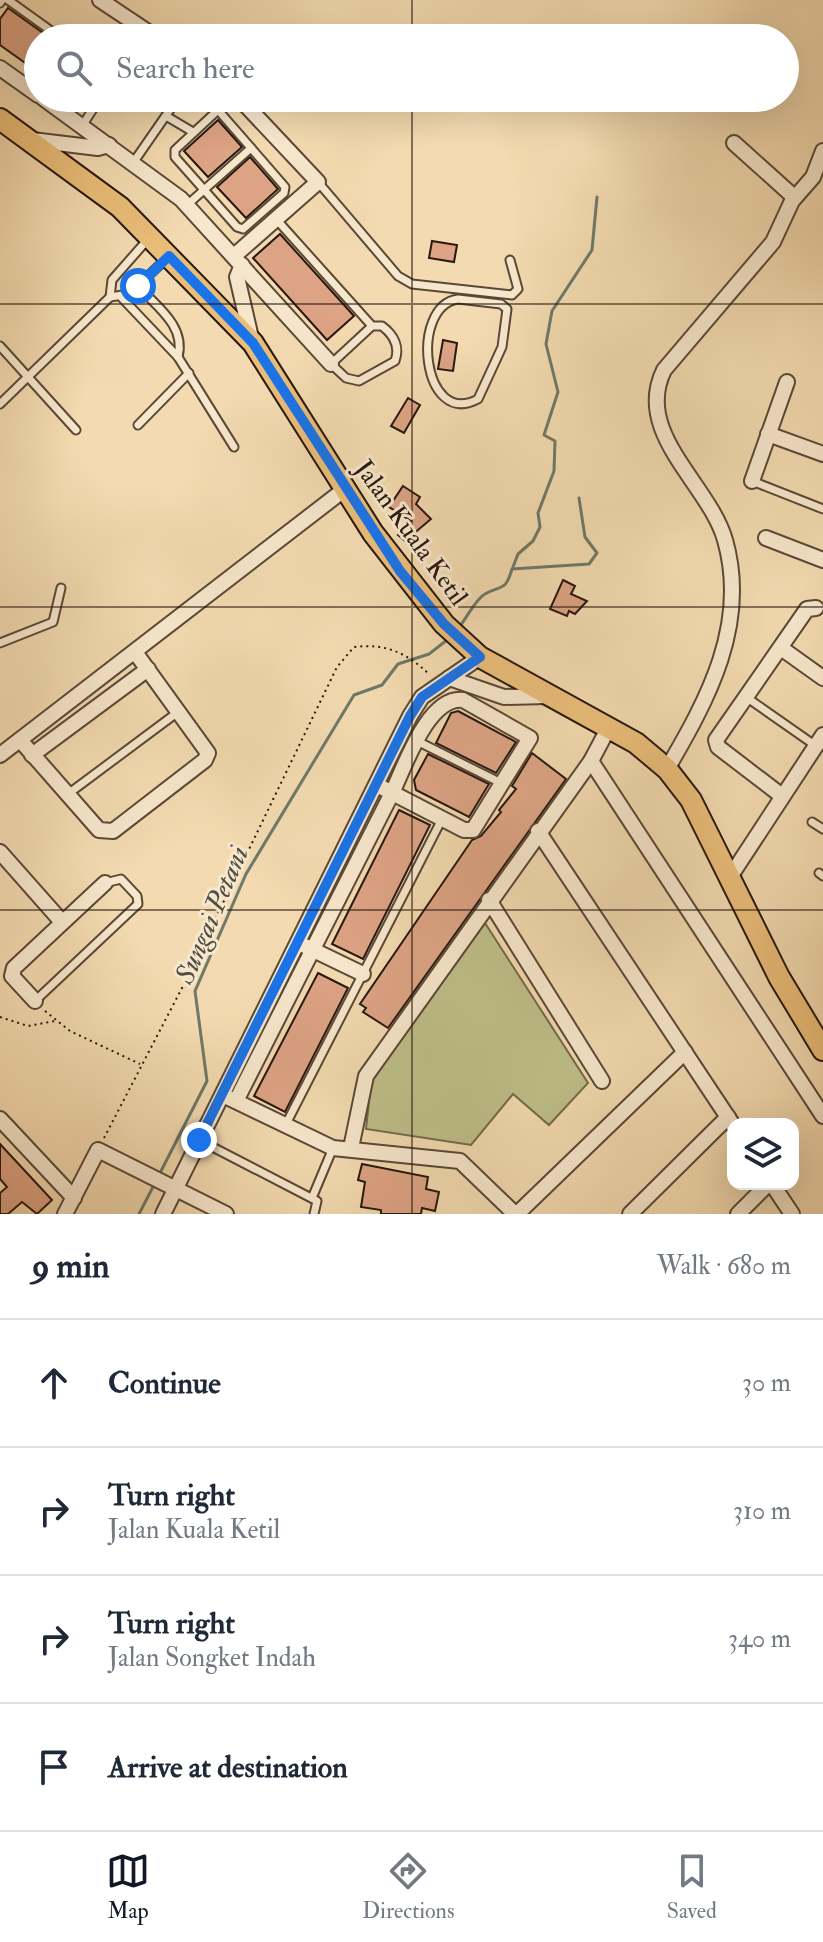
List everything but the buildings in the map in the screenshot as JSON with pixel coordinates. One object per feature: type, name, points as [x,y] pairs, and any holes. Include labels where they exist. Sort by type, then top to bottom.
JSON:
[{"type":"main road","name":"Jalan Kuala Ketil","points":[[0,119],[120,207],[253,343],[400,571],[444,624],[473,651],[547,696],[636,743],[667,769],[691,800],[728,880],[779,977],[823,1050]]},
{"type":"street","points":[[100,0],[132,24]]},
{"type":"street","points":[[0,68],[24,85]]},
{"type":"street","points":[[62,112],[187,205],[331,364]]},
{"type":"street","points":[[252,112],[318,182],[276,219],[238,261],[237,277],[253,343]]},
{"type":"street","points":[[32,140],[98,148],[109,145]]},
{"type":"street","points":[[734,143],[794,197]]},
{"type":"street","points":[[667,769],[716,678],[729,625],[731,595],[725,537],[670,445],[657,404],[657,385],[664,370],[773,242],[794,197],[813,177],[823,151]]},
{"type":"street","points":[[752,481],[787,382]]},
{"type":"street","points":[[768,434],[823,454]]},
{"type":"street","points":[[0,755],[345,489]]},
{"type":"street","points":[[766,538],[823,560]]},
{"type":"street","points":[[782,796],[718,747],[718,734],[807,609],[820,610]]},
{"type":"street","points":[[781,648],[823,678]]},
{"type":"street","points":[[163,1214],[170,1186],[199,1140],[416,707],[422,697],[449,678],[473,651]]},
{"type":"street","points":[[20,740],[99,830],[113,831],[205,760],[208,753],[180,710],[135,652]]},
{"type":"street","points":[[32,755],[148,669]]},
{"type":"street","points":[[449,678],[504,697],[547,696]]},
{"type":"street","points":[[236,1101],[392,793],[417,741],[436,708],[452,699],[463,700],[529,734],[528,746],[473,830],[464,830],[442,819],[392,793],[377,785]]},
{"type":"street","points":[[351,1148],[366,1076],[538,831],[591,761],[609,727]]},
{"type":"street","points":[[728,880],[819,741]]},
{"type":"street","points":[[591,761],[823,1116]]},
{"type":"street","points":[[538,831],[728,1118]]},
{"type":"street","points":[[0,852],[62,922]]},
{"type":"street","points":[[35,1001],[15,980],[12,972],[105,883]]},
{"type":"street","points":[[489,900],[602,1081]]},
{"type":"street","points":[[298,942],[363,974]]},
{"type":"street","points":[[221,1095],[333,1148],[460,1161],[516,1214],[685,1052]]},
{"type":"street","points":[[0,1119],[74,1198]]},
{"type":"street","points":[[630,1214],[727,1124]]},
{"type":"street","points":[[65,1214],[98,1150],[226,1214]]},
{"type":"street","points":[[738,1214],[764,1190]]},
{"type":"street","points":[[774,1190],[792,1214]]},
{"type":"lane","points":[[8,0],[41,24]]},
{"type":"lane","points":[[82,126],[91,112]]},
{"type":"lane","points":[[133,163],[169,112]]},
{"type":"lane","points":[[216,112],[175,150],[175,157],[239,229],[284,193],[285,187],[220,112]]},
{"type":"lane","points":[[166,116],[193,132]]},
{"type":"lane","points":[[187,205],[251,148]]},
{"type":"lane","points":[[318,182],[398,276],[426,288],[459,294],[501,304],[507,309],[502,347],[478,399],[470,402],[445,397],[431,380],[427,366],[435,313],[459,294],[516,293],[510,260]]},
{"type":"lane","points":[[276,219],[372,326]]},
{"type":"lane","points":[[0,404],[110,297],[112,280],[151,237]]},
{"type":"lane","points":[[110,297],[122,298],[169,256]]},
{"type":"lane","points":[[138,286],[178,331],[181,343],[178,357]]},
{"type":"lane","points":[[122,298],[178,357],[234,447]]},
{"type":"lane","points":[[372,326],[382,326],[394,339],[398,352],[395,361],[359,381],[346,378],[331,364],[372,326]]},
{"type":"lane","points":[[0,346],[76,430]]},
{"type":"lane","points":[[138,425],[189,373]]},
{"type":"lane","points":[[752,481],[823,509]]},
{"type":"lane","points":[[0,643],[53,622],[61,588]]},
{"type":"lane","points":[[746,697],[819,741]]},
{"type":"lane","points":[[68,794],[180,710]]},
{"type":"lane","points":[[417,741],[504,784]]},
{"type":"lane","points":[[285,1126],[442,819]]},
{"type":"lane","points":[[812,822],[823,829]]},
{"type":"lane","points":[[35,1001],[138,904],[137,896],[121,879],[105,883]]},
{"type":"lane","points":[[199,1140],[312,1198],[319,1203],[314,1214]]},
{"type":"lane","points":[[312,1198],[333,1148]]},
{"type":"path","points":[[98,1150],[337,667],[354,647],[387,647],[407,655],[421,666]]},
{"type":"path","points":[[35,1001],[70,1031],[141,1065]]},
{"type":"path","points":[[0,1017],[21,1026],[56,1020]]},
{"type":"green space","points":[[485,923],[588,1083],[549,1125],[513,1094],[471,1145],[366,1129],[372,1075]]},
{"type":"waterway","points":[[513,567],[518,554],[533,541],[540,527],[538,513],[554,471],[555,441],[544,435],[558,392],[546,344],[552,311],[592,250],[597,197]]},
{"type":"waterway","points":[[460,626],[482,596],[505,584],[512,569],[589,564],[597,553],[585,537],[579,498]]},
{"type":"waterway","name":"Sungai Petani","points":[[159,1175],[207,1081],[195,991],[246,874],[354,695],[382,685],[398,664],[429,654],[447,640]]},
{"type":"waterway","name":"Sungai Petani","points":[[139,1214],[154,1185]]},
{"type":"route","points":[[138,286],[169,256],[253,343],[400,571],[444,624],[480,657],[422,697],[410,716],[199,1140]]}]
